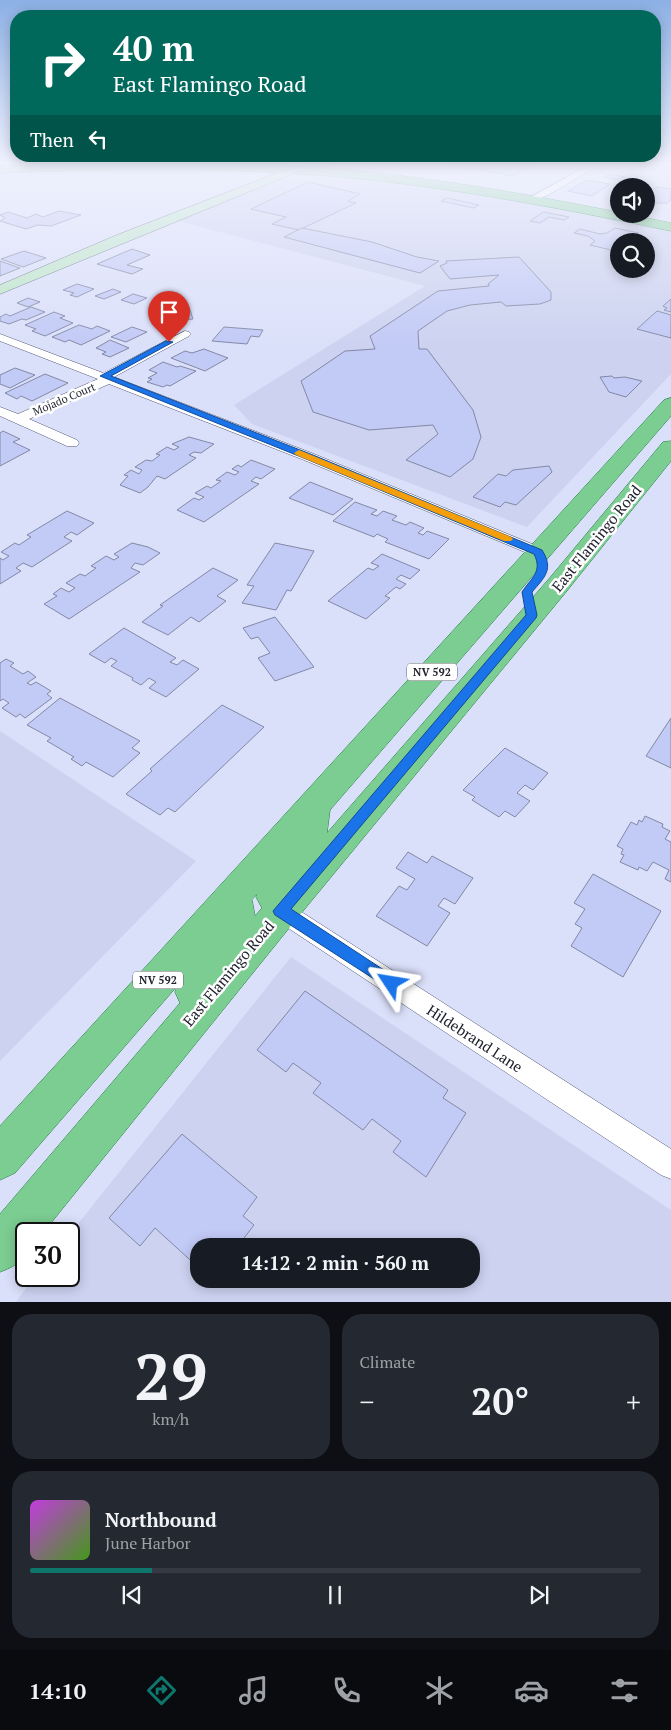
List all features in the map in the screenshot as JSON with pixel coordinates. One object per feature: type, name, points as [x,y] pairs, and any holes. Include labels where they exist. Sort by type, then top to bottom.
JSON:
[{"type":"main road","name":"NV 592","points":[[0,1158],[671,404]]},
{"type":"main road","name":"East Flamingo Road","points":[[0,1249],[280,911],[584,554],[671,447]]},
{"type":"main road","points":[[584,554],[577,541],[593,518],[589,496]]},
{"type":"main road","points":[[532,615],[527,592],[540,576],[544,566],[538,552]]},
{"type":"main road","points":[[280,911],[274,897],[277,883],[309,845],[315,802]]},
{"type":"main road","points":[[165,1049],[202,977],[237,929],[238,912],[233,895]]},
{"type":"street","points":[[0,290],[156,225]]},
{"type":"street","name":"Mojado Court","points":[[19,419],[44,406],[85,391],[185,334]]},
{"type":"street","points":[[0,337],[309,457],[538,552]]},
{"type":"street","name":"Mojado Court","points":[[0,411],[72,443]]},
{"type":"street","name":"Hildebrand Lane","points":[[280,911],[671,1165]]},
{"type":"shaded area","points":[[192,225],[640,225],[671,231],[671,374],[527,527],[252,424],[234,405],[425,286]]},
{"type":"shaded area","points":[[0,731],[196,861],[0,1061]]},
{"type":"shaded area","points":[[291,957],[671,1210],[671,1302],[16,1302],[27,1287],[80,1287],[79,1222]]},
{"type":"building","points":[[12,225],[54,225],[38,225],[26,229]]},
{"type":"building","points":[[275,225],[310,225],[299,230]]},
{"type":"building","points":[[302,228],[372,242],[417,257],[439,261],[420,273],[284,237]]},
{"type":"building","points":[[615,228],[639,233],[610,233],[610,250],[590,245],[595,241],[588,236],[574,233],[580,229],[600,234],[607,233]]},
{"type":"building","points":[[132,249],[150,255],[127,265],[143,269],[132,274],[97,264]]},
{"type":"building","points":[[24,251],[46,258],[23,267],[1,259]]},
{"type":"building","points":[[519,257],[551,292],[551,300],[540,304],[506,306],[501,302],[470,305],[447,311],[418,331],[419,349],[427,349],[473,410],[481,437],[473,459],[450,477],[406,460],[438,434],[433,425],[369,430],[313,412],[301,381],[345,351],[375,349],[370,336],[438,291],[489,286],[488,284],[499,275],[450,279],[440,266],[447,263],[446,261]]},
{"type":"building","points":[[0,261],[20,268],[0,276]]},
{"type":"building","points":[[77,284],[94,289],[77,297],[70,295],[74,293],[63,290]]},
{"type":"building","points":[[113,289],[121,292],[104,299],[95,296]]},
{"type":"building","points":[[133,294],[147,298],[134,304],[121,300]]},
{"type":"building","points":[[28,298],[40,302],[28,307],[17,303]]},
{"type":"building","points":[[671,299],[671,312],[664,310],[667,308],[663,306]]},
{"type":"building","points":[[31,307],[45,312],[26,320],[22,319],[9,324],[0,321],[0,317],[6,314],[10,316]]},
{"type":"building","points":[[189,307],[193,319],[171,321],[170,318],[163,319],[161,312]]},
{"type":"building","points":[[657,311],[671,315],[671,338],[637,329]]},
{"type":"building","points":[[54,312],[65,316],[60,318],[73,323],[45,336],[32,331],[36,329],[25,325]]},
{"type":"building","points":[[79,325],[92,329],[97,326],[110,331],[81,345],[69,340],[65,342],[52,337]]},
{"type":"building","points":[[132,327],[147,332],[126,342],[111,337]]},
{"type":"building","points":[[224,327],[263,330],[259,337],[251,336],[247,344],[212,341]]},
{"type":"building","points":[[110,340],[129,348],[110,357],[102,354],[106,352],[96,348]]},
{"type":"building","points":[[204,349],[228,358],[205,371],[171,358],[185,351],[192,353]]},
{"type":"building","points":[[163,362],[196,371],[170,386],[163,387],[147,382],[152,379],[148,378],[157,373],[149,370]]},
{"type":"building","points":[[15,368],[35,375],[10,388],[0,384],[0,375]]},
{"type":"building","points":[[45,374],[68,383],[32,401],[21,396],[17,399],[5,393]]},
{"type":"building","points":[[612,376],[614,378],[625,377],[642,381],[626,397],[609,392],[600,377]]},
{"type":"building","points":[[3,431],[20,439],[13,442],[30,450],[0,466],[0,433]]},
{"type":"building","points":[[189,437],[214,444],[201,453],[194,452],[189,455],[196,458],[165,479],[157,476],[140,493],[120,485],[128,476],[124,475],[131,470],[139,474],[142,470],[135,467],[146,460],[152,461],[160,455],[156,454],[167,447],[174,450],[179,447],[172,444]]},
{"type":"building","points":[[251,460],[275,469],[261,479],[256,477],[251,481],[259,484],[204,522],[177,510],[194,498],[199,500],[204,497],[195,493],[207,486],[211,488],[221,481],[216,480],[227,472],[235,475],[239,472],[232,469],[238,465],[241,467]]},
{"type":"building","points":[[549,466],[552,472],[516,505],[505,502],[500,507],[473,497],[498,474],[506,476],[513,470]]},
{"type":"building","points":[[310,482],[353,499],[333,515],[289,498]]},
{"type":"building","points":[[355,502],[377,510],[371,514],[377,516],[383,511],[397,516],[392,520],[406,525],[410,522],[424,528],[418,533],[423,535],[427,531],[449,539],[429,559],[385,542],[388,539],[377,534],[374,537],[333,521]]},
{"type":"building","points":[[67,511],[94,523],[77,535],[71,532],[64,537],[72,541],[32,567],[23,563],[16,568],[21,571],[0,584],[0,558],[3,560],[9,556],[1,552],[15,543],[19,545],[31,537],[27,535]]},
{"type":"building","points":[[132,543],[148,547],[160,553],[143,565],[135,563],[131,568],[140,572],[69,619],[44,604],[57,596],[53,594],[61,588],[69,592],[75,588],[66,583],[80,574],[85,576],[96,568],[91,566],[106,556],[114,560],[119,557],[114,554]]},
{"type":"building","points":[[275,543],[314,551],[291,591],[287,590],[276,610],[242,603],[254,586],[247,585]]},
{"type":"building","points":[[382,554],[420,570],[410,579],[401,575],[396,579],[406,584],[400,589],[396,587],[385,596],[390,598],[366,619],[328,601],[368,568],[373,570],[379,566],[371,563]]},
{"type":"building","points":[[213,568],[238,580],[217,596],[226,601],[199,622],[191,617],[168,635],[142,622],[163,606],[160,605]]},
{"type":"building","points":[[275,617],[314,667],[275,681],[258,658],[270,653],[258,637],[251,639],[243,628]]},
{"type":"building","points":[[124,628],[176,658],[170,662],[177,665],[183,660],[199,669],[166,697],[149,688],[156,682],[149,678],[141,685],[132,680],[133,678],[111,666],[117,661],[111,658],[105,663],[89,654]]},
{"type":"building","points":[[6,659],[14,663],[10,666],[23,674],[28,671],[36,677],[27,683],[31,685],[36,682],[51,691],[47,694],[52,698],[25,718],[20,714],[16,717],[2,708],[9,703],[3,699],[0,701],[0,663]]},
{"type":"building","points":[[60,698],[140,741],[132,748],[140,753],[113,777],[86,762],[82,766],[71,759],[74,757],[47,741],[51,738],[27,725]]},
{"type":"building","points":[[222,705],[264,727],[175,812],[168,808],[160,815],[126,794],[152,771],[150,769]]},
{"type":"building","points":[[671,718],[671,768],[646,756]]},
{"type":"building","points":[[505,748],[548,773],[533,790],[525,785],[517,793],[530,801],[515,817],[505,811],[499,817],[472,800],[475,797],[463,790]]},
{"type":"building","points":[[645,816],[663,824],[662,827],[670,831],[665,839],[671,842],[671,882],[665,879],[669,870],[653,862],[647,871],[639,867],[638,870],[620,862],[624,855],[621,854],[623,849],[617,846],[631,822],[637,825],[639,820],[642,822]]},
{"type":"building","points":[[408,852],[427,863],[432,856],[473,878],[455,904],[444,898],[438,906],[450,913],[427,946],[376,916],[399,886],[407,890],[415,879],[396,868]]},
{"type":"building","points":[[593,874],[661,911],[623,977],[571,946],[582,928],[575,924],[585,909],[574,903]]},
{"type":"building","points":[[305,991],[448,1090],[443,1098],[466,1113],[426,1177],[393,1152],[401,1141],[372,1119],[363,1130],[313,1093],[321,1083],[293,1063],[286,1072],[257,1050]]},
{"type":"building","points":[[182,1134],[257,1197],[243,1216],[254,1225],[244,1238],[190,1238],[190,1260],[155,1228],[140,1246],[109,1218]]},
{"type":"slow traffic","points":[[299,453],[508,539]]},
{"type":"route","points":[[169,342],[104,376],[309,457],[538,552],[543,561],[544,566],[540,576],[527,592],[532,615],[280,911],[391,983]]}]
